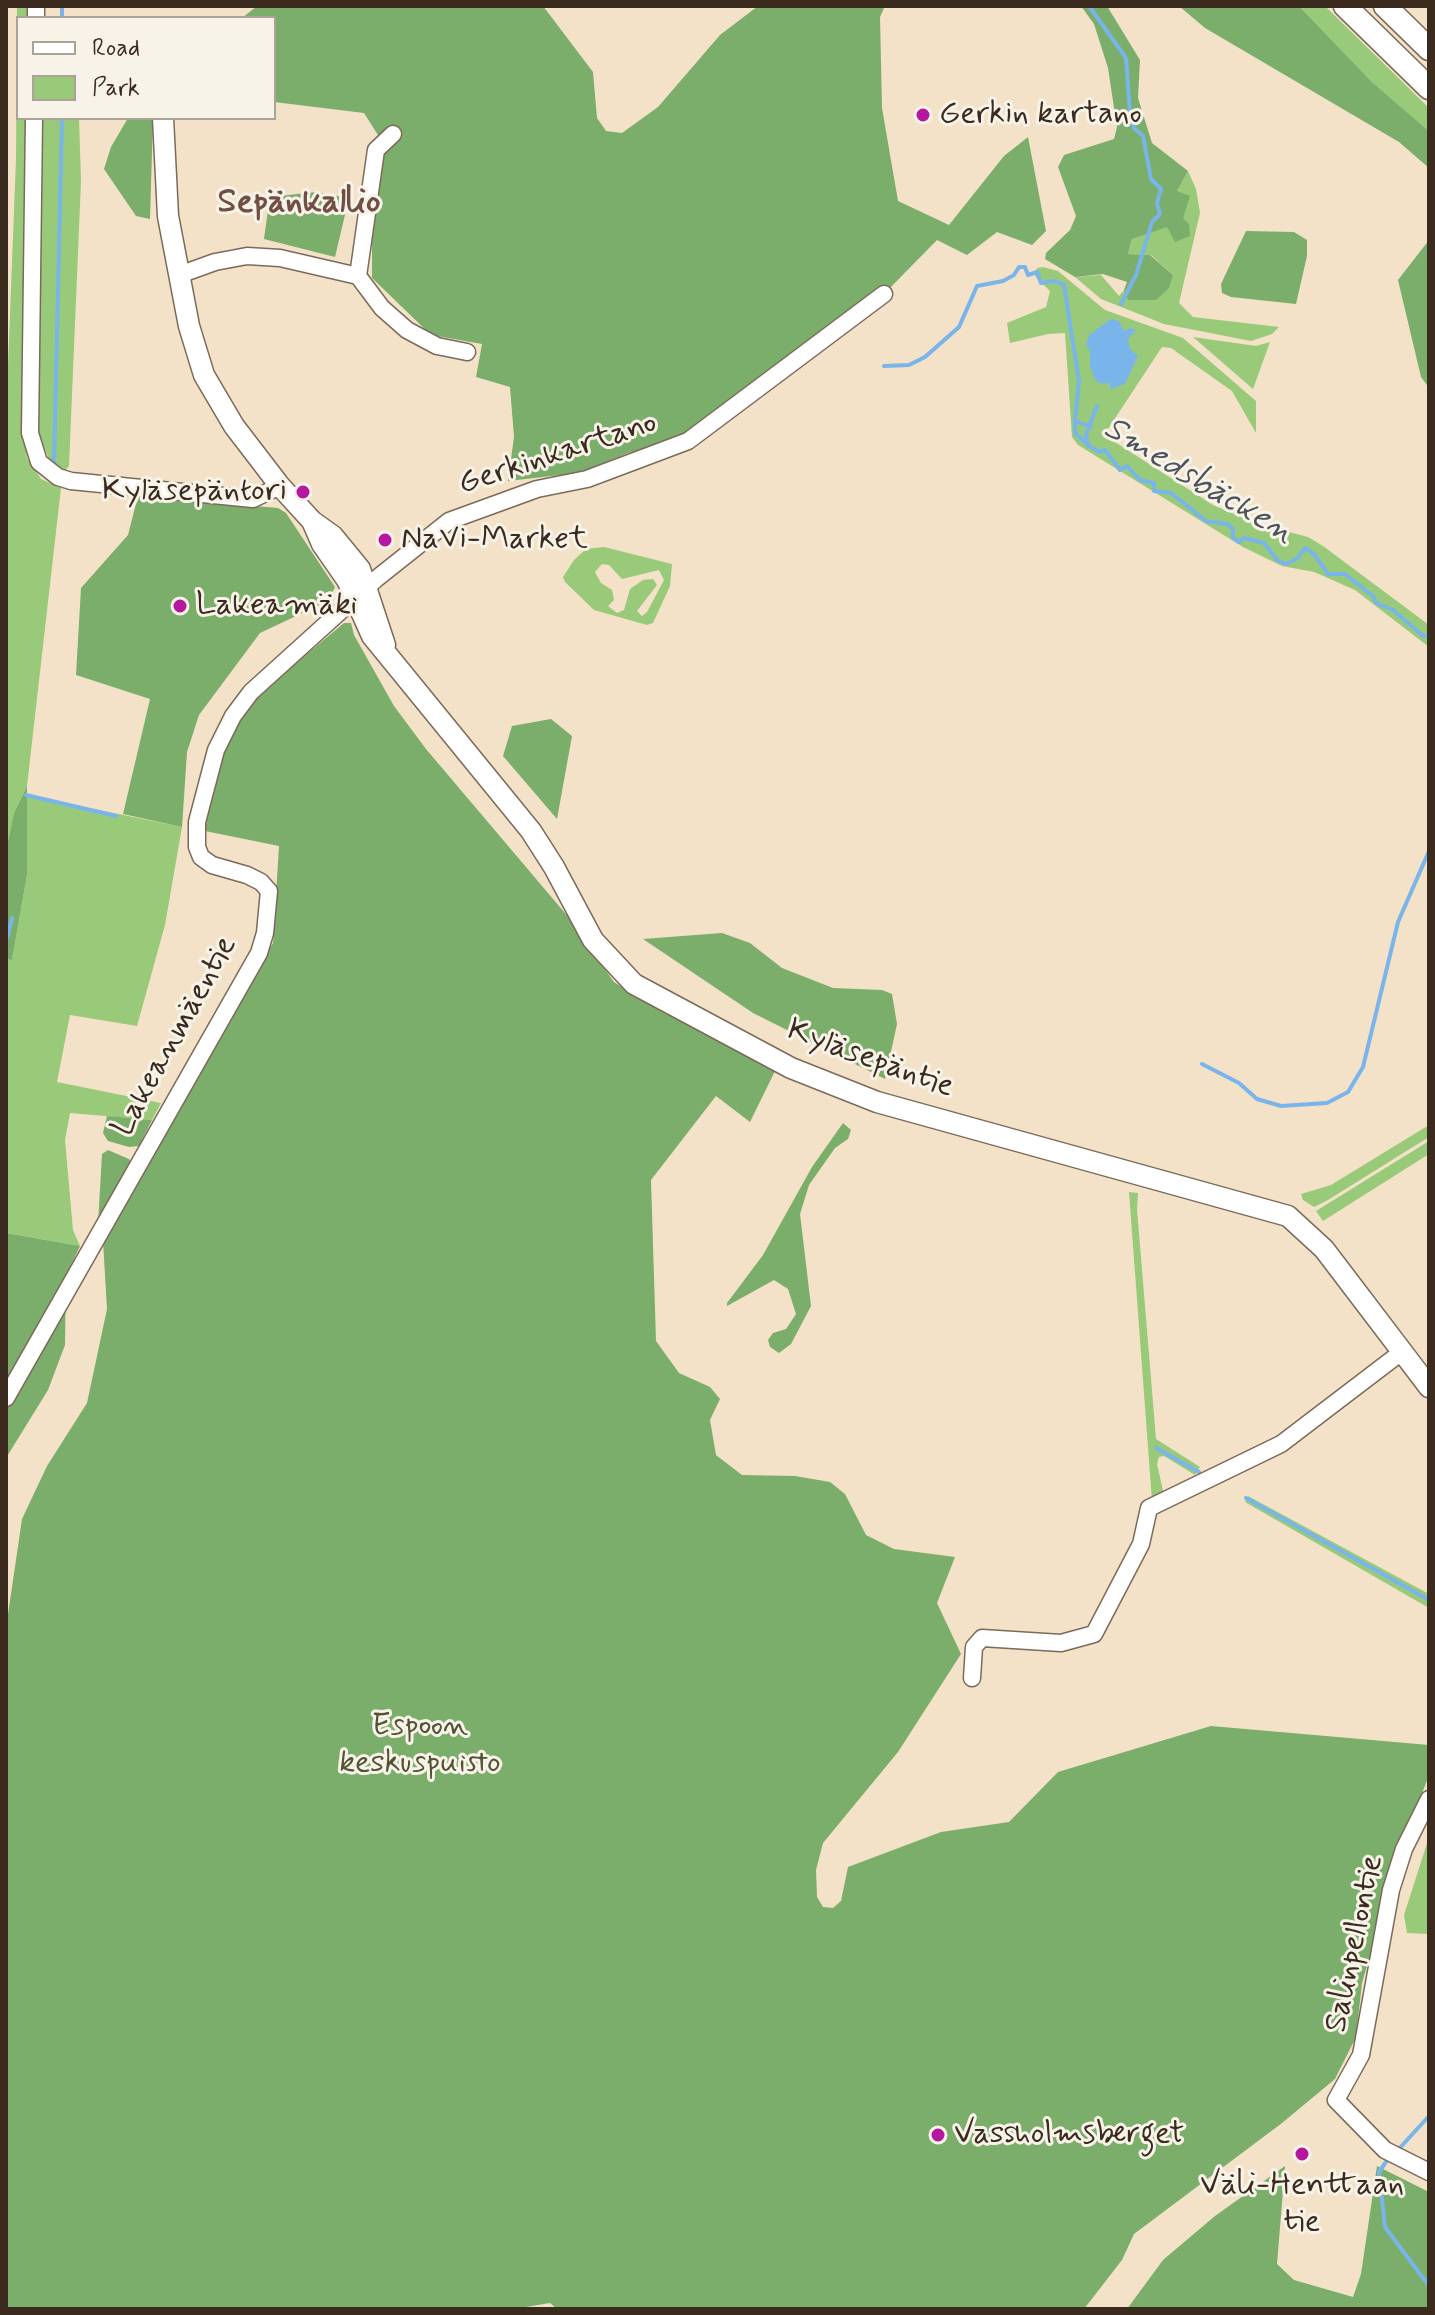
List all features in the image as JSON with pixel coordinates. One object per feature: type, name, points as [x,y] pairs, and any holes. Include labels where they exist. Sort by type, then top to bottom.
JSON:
[{"type":"highway","points":[[1345,6],[1429,88]]},
{"type":"highway","points":[[1385,6],[1429,49]]},
{"type":"main road","name":"Kyläsepäntie","points":[[163,120],[168,216],[204,375],[234,426],[280,486],[312,521],[333,536],[360,569],[361,592],[385,648],[531,831],[593,940],[634,984],[791,1068],[856,1094],[1245,1201],[1288,1216],[1309,1232],[1429,1387]]},
{"type":"street","points":[[34,120],[30,433],[39,462],[58,477],[71,481],[237,498],[253,499],[280,486]]},
{"type":"street","points":[[358,276],[376,150],[393,134]]},
{"type":"street","points":[[179,275],[215,262],[247,256],[280,258],[358,276],[382,308],[407,330],[437,346],[467,352]]},
{"type":"street","name":"Gerkinkartano","points":[[361,592],[449,521],[537,489],[587,479],[688,441],[884,294]]},
{"type":"street","name":"Lakeanmäentie","points":[[6,1398],[259,953],[265,933],[269,891],[261,882],[247,875],[212,865],[201,857],[197,847],[197,822],[216,750],[233,716],[251,692],[361,592]]},
{"type":"street","points":[[972,1678],[974,1647],[982,1638],[1061,1643],[1094,1634],[1141,1544],[1149,1508],[1281,1444],[1403,1351]]},
{"type":"street","name":"Salinpellontie","points":[[1429,1799],[1404,1849],[1391,1890],[1361,2055],[1336,2100],[1385,2150],[1429,2172]]},
{"type":"green space","points":[[17,6],[28,6],[28,16],[17,16]]},
{"type":"green space","points":[[257,6],[543,6],[593,72],[597,118],[606,131],[622,133],[658,107],[720,35],[758,6],[885,6],[880,17],[882,108],[898,201],[949,225],[1004,156],[1028,137],[1046,231],[1032,245],[997,232],[967,255],[937,240],[884,294],[668,449],[631,452],[578,473],[508,481],[514,437],[510,387],[476,377],[482,344],[431,335],[372,278],[372,150],[378,135],[364,113],[276,102],[276,16],[244,16]]},
{"type":"green space","points":[[1081,6],[1107,6],[1140,60],[1138,98],[1152,143],[1188,171],[1177,191],[1190,196],[1183,218],[1189,224],[1190,236],[1175,242],[1167,227],[1132,239],[1128,254],[1150,255],[1173,275],[1169,288],[1156,300],[1128,300],[1124,290],[1127,282],[1103,274],[1075,277],[1045,259],[1046,253],[1070,230],[1076,216],[1058,167],[1064,155],[1114,139],[1117,127],[1108,68],[1094,24]]},
{"type":"green space","points":[[1179,6],[1299,6],[1372,82],[1429,131],[1429,168],[1399,142],[1205,28]]},
{"type":"green space","points":[[1299,6],[1325,6],[1429,108],[1429,131],[1372,82]]},
{"type":"green space","points":[[16,120],[27,120],[23,425],[27,458],[41,479],[61,488],[27,786],[14,813],[6,850],[6,417]]},
{"type":"green space","points":[[39,120],[79,120],[81,181],[69,466],[64,472],[51,463],[37,431]]},
{"type":"green space","points":[[127,120],[153,120],[150,219],[136,216],[104,169],[111,147]]},
{"type":"green space","points":[[1188,171],[1196,189],[1200,213],[1179,303],[1193,317],[1279,327],[1272,334],[1251,341],[1164,324],[1101,299],[1075,277],[1101,275],[1119,296],[1124,290],[1129,300],[1173,275],[1151,255],[1128,254],[1132,239],[1183,218],[1177,191]]},
{"type":"green space","points":[[316,192],[349,198],[335,257],[264,239],[268,210],[279,196]]},
{"type":"green space","points":[[1246,231],[1294,232],[1307,240],[1307,256],[1296,304],[1231,297],[1222,293],[1221,284]]},
{"type":"green space","points":[[1429,240],[1429,388],[1421,377],[1398,280]]},
{"type":"green space","points":[[1037,268],[1058,271],[1105,310],[1183,338],[1256,401],[1256,433],[1232,391],[1171,348],[1162,347],[1104,435],[1213,505],[1255,523],[1308,537],[1323,546],[1429,625],[1429,647],[1355,590],[1314,572],[1282,566],[1243,547],[1078,445],[1072,437],[1065,333],[1010,343],[1007,323],[1046,307],[1050,291],[1035,276]],"holes":[[[1111,319],[1124,331],[1130,349],[1110,388],[1109,382],[1090,367],[1090,350],[1097,331]]]},
{"type":"green space","points":[[1193,337],[1256,346],[1270,342],[1253,389]]},
{"type":"green space","points":[[138,496],[278,508],[286,513],[335,587],[328,601],[260,633],[199,715],[187,752],[182,827],[123,814],[150,699],[76,675],[81,588],[128,535]]},
{"type":"green space","points":[[604,547],[672,564],[670,586],[653,623],[647,625],[594,610],[565,582],[563,577],[586,549]],"holes":[[[602,564],[609,565],[622,579],[659,570],[664,580],[642,616],[637,611],[657,585],[653,579],[643,580],[630,589],[624,610],[617,613],[608,606],[614,600],[612,590],[601,583],[595,572]]]},
{"type":"green space","name":"Espoon keskuspuisto","points":[[344,623],[351,623],[354,635],[394,706],[426,749],[570,919],[614,982],[664,1013],[776,1069],[750,1122],[716,1096],[651,1180],[656,1341],[679,1373],[710,1387],[720,1399],[710,1420],[716,1455],[742,1475],[795,1476],[830,1482],[845,1494],[866,1535],[894,1549],[955,1557],[937,1603],[961,1654],[898,1752],[823,1843],[816,1870],[817,1897],[823,1907],[833,1908],[841,1901],[848,1867],[941,1832],[1009,1822],[1058,1772],[1211,1726],[1429,1745],[1429,1776],[1383,1887],[1374,1942],[1362,1983],[1356,2037],[1335,2079],[1282,2123],[1134,2234],[1122,2260],[1084,2309],[557,2309],[550,2303],[514,2309],[6,2309],[6,1628],[22,1519],[47,1466],[87,1403],[107,1309],[103,1241],[273,943],[279,846],[205,831],[213,783],[231,732],[259,694]]},
{"type":"green space","points":[[551,719],[572,736],[557,819],[503,756],[512,726]]},
{"type":"green space","points":[[27,786],[27,875],[12,960],[6,959],[6,850],[14,813]]},
{"type":"green space","points":[[26,795],[182,827],[165,925],[137,1026],[70,1015],[57,1082],[161,1103],[152,1120],[70,1113],[65,1140],[73,1230],[80,1246],[6,1233],[6,959],[12,960],[27,875]]},
{"type":"green space","points":[[722,933],[750,943],[782,968],[833,988],[882,990],[892,994],[897,1024],[885,1079],[753,1013],[643,939]]},
{"type":"green space","points":[[107,1116],[152,1120],[139,1146],[129,1147],[108,1141],[103,1133]]},
{"type":"green space","points":[[843,1123],[851,1130],[848,1139],[835,1148],[809,1185],[800,1214],[811,1306],[791,1344],[779,1353],[770,1347],[768,1340],[773,1333],[786,1329],[796,1314],[788,1289],[774,1280],[727,1306],[727,1303],[763,1255],[812,1167]]},
{"type":"green space","points":[[1429,1125],[1429,1137],[1328,1200],[1314,1207],[1303,1200],[1301,1194],[1331,1185]]},
{"type":"green space","points":[[1429,1141],[1429,1154],[1323,1221],[1316,1211]]},
{"type":"green space","points":[[108,1150],[129,1159],[132,1164],[98,1224],[102,1154]]},
{"type":"green space","points":[[1129,1192],[1138,1193],[1156,1439],[1200,1467],[1195,1475],[1164,1456],[1159,1457],[1157,1464],[1164,1495],[1152,1501]]},
{"type":"green space","points":[[6,1233],[80,1246],[66,1276],[65,1345],[48,1390],[6,1458]]},
{"type":"green space","points":[[1248,1496],[1429,1594],[1429,1608],[1245,1502]]},
{"type":"green space","points":[[1429,1837],[1429,1934],[1407,1933],[1404,1915]]},
{"type":"green space","points":[[1285,2166],[1277,2264],[1294,2280],[1353,2297],[1361,2274],[1377,2166],[1429,2192],[1429,2309],[1127,2309],[1163,2260],[1215,2216]]},
{"type":"water","points":[[1111,319],[1119,321],[1124,331],[1131,328],[1136,330],[1128,339],[1130,349],[1138,356],[1125,384],[1110,389],[1109,383],[1096,381],[1090,367],[1090,350],[1086,346],[1089,335]]},
{"type":"waterway","points":[[62,6],[62,16]]},
{"type":"waterway","name":"Smedsbäcken","points":[[1089,6],[1126,58],[1134,128],[1143,136],[1151,179],[1161,189],[1157,203],[1160,214],[1152,222],[1136,275],[1121,304]]},
{"type":"waterway","points":[[54,464],[62,120]]},
{"type":"waterway","points":[[884,366],[909,365],[925,357],[959,327],[977,286],[1003,281],[1014,275],[1019,267],[1025,267],[1028,275],[1037,272],[1041,283],[1055,281],[1064,285],[1079,381],[1075,421],[1091,427]]},
{"type":"waterway","name":"Smedsbäcken","points":[[1097,406],[1086,434],[1088,445],[1099,452],[1105,450],[1120,470],[1127,466],[1140,480],[1154,483],[1154,491],[1171,493],[1206,521],[1227,524],[1233,529],[1233,538],[1239,542],[1244,538],[1264,543],[1277,560],[1286,564],[1298,558],[1305,548],[1314,554],[1328,574],[1345,574],[1374,597],[1376,603],[1393,610],[1423,636],[1429,635]]},
{"type":"waterway","points":[[1075,421],[1075,433],[1088,445]]},
{"type":"waterway","points":[[26,795],[116,816]]},
{"type":"waterway","points":[[1202,1064],[1239,1083],[1257,1099],[1281,1106],[1327,1103],[1348,1092],[1363,1067],[1398,922],[1429,851]]},
{"type":"waterway","points":[[6,942],[12,918]]},
{"type":"waterway","points":[[1156,1448],[1199,1472]]},
{"type":"waterway","points":[[1246,1498],[1429,1600]]},
{"type":"waterway","points":[[1397,2151],[1429,2116]]},
{"type":"waterway","points":[[1390,2156],[1379,2172],[1385,2227],[1429,2286]]},
{"type":"place","name":"Gerkin kartano","points":[[923,115]]},
{"type":"place","name":"Kyläsepäntori","points":[[303,492]]},
{"type":"place","name":"NaVi-Market","points":[[385,540]]},
{"type":"place","name":"Lakeamäki","points":[[180,606]]},
{"type":"place","name":"Vassholmsberget","points":[[938,2135]]},
{"type":"place","name":"Väli-Henttaan tie","points":[[1302,2154]]},
{"type":"district","name":"Sepänkallio","points":[[299,204]]}]
